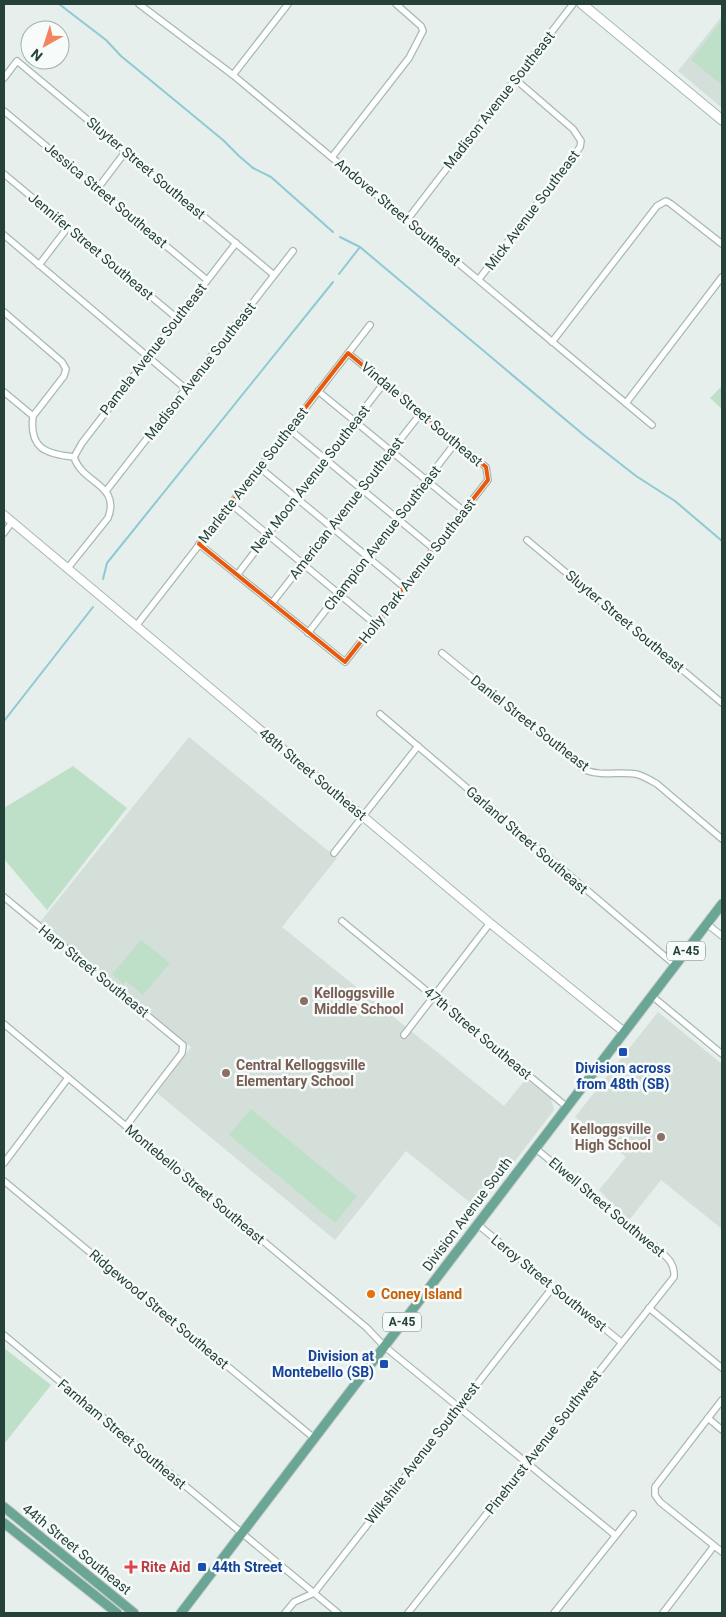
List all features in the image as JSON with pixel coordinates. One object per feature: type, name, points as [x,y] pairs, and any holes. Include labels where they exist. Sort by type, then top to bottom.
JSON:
[{"type":"main road","points":[[582,4],[722,120]]},
{"type":"main road","name":"Division Avenue South","points":[[181,1613],[722,904]]},
{"type":"main road","name":"44th Street Southeast","points":[[4,1507],[134,1613]]},
{"type":"main road","name":"44th Street Southeast","points":[[4,1523],[117,1613]]},
{"type":"street","name":"Andover Street Southeast","points":[[139,4],[233,75],[652,425]]},
{"type":"street","points":[[233,75],[288,4]]},
{"type":"street","points":[[332,157],[383,92],[422,37],[423,31],[421,26],[398,4]]},
{"type":"street","name":"Madison Avenue Southeast","points":[[406,220],[573,4]]},
{"type":"street","name":"Sluyter Street Southeast","points":[[4,78],[17,61],[274,275]]},
{"type":"street","name":"Mick Avenue Southeast","points":[[479,279],[566,166],[580,147],[582,141],[573,129],[515,79]]},
{"type":"street","name":"Jessica Street Southeast","points":[[4,111],[207,280]]},
{"type":"street","points":[[98,188],[126,151]]},
{"type":"street","name":"Jennifer Street Southeast","points":[[4,174],[178,319]]},
{"type":"street","points":[[552,342],[657,206],[666,202],[671,204],[722,244]]},
{"type":"street","points":[[40,265],[68,227]]},
{"type":"street","points":[[4,235],[186,389]]},
{"type":"street","name":"Pamela Avenue Southeast","points":[[74,457],[82,443],[236,243]]},
{"type":"street","name":"Madison Avenue Southeast","points":[[106,491],[293,251]]},
{"type":"street","points":[[626,403],[722,277]]},
{"type":"street","points":[[4,312],[62,362],[66,369],[64,376],[33,416],[31,430],[35,441],[49,453],[74,457],[80,469],[106,491],[112,504],[108,518],[67,568]]},
{"type":"street","name":"Marlette Avenue Southeast","points":[[136,626],[370,325]]},
{"type":"street","name":"Vindale Street Southeast","points":[[348,353],[486,468],[488,480]]},
{"type":"street","name":"New Moon Avenue Southeast","points":[[237,575],[384,383]]},
{"type":"street","points":[[318,391],[464,511]]},
{"type":"street","points":[[4,392],[33,416]]},
{"type":"street","name":"American Avenue Southeast","points":[[272,603],[421,413]]},
{"type":"street","points":[[289,429],[434,549]]},
{"type":"street","name":"Champion Avenue Southeast","points":[[308,633],[456,442]]},
{"type":"street","points":[[259,467],[404,587]]},
{"type":"street","name":"Holly Park Avenue Southeast","points":[[308,633],[345,662],[488,480]]},
{"type":"street","points":[[231,504],[375,624]]},
{"type":"street","name":"48th Street Southeast","points":[[4,516],[490,923],[624,1031]]},
{"type":"street","points":[[4,533],[12,522]]},
{"type":"street","name":"Sluyter Street Southeast","points":[[527,540],[722,703]]},
{"type":"street","points":[[199,544],[308,633]]},
{"type":"street","name":"Daniel Street Southeast","points":[[442,653],[585,770],[596,774],[635,774],[645,777],[657,784],[722,839]]},
{"type":"street","name":"Garland Street Southeast","points":[[380,714],[675,966]]},
{"type":"street","points":[[334,853],[418,746]]},
{"type":"street","name":"Harp Street Southeast","points":[[4,897],[184,1046],[182,1053],[126,1126]]},
{"type":"street","name":"47th Street Southeast","points":[[342,921],[567,1107]]},
{"type":"street","points":[[404,1035],[490,923]]},
{"type":"street","points":[[707,924],[722,936]]},
{"type":"street","points":[[652,996],[722,1054]]},
{"type":"street","name":"Montebello Street Southeast","points":[[4,1024],[367,1328],[384,1346],[526,1464],[616,1535]]},
{"type":"street","points":[[4,1163],[68,1078]]},
{"type":"street","name":"Elwell Street Southwest","points":[[535,1148],[659,1250],[670,1260],[675,1270]]},
{"type":"street","name":"Ridgewood Street Southeast","points":[[4,1181],[314,1438]]},
{"type":"street","name":"Leroy Street Southwest","points":[[477,1224],[620,1342]]},
{"type":"street","name":"Pinehurst Avenue Southwest","points":[[408,1613],[620,1342],[674,1277],[675,1270]]},
{"type":"street","name":"Wilkshire Avenue Southwest","points":[[285,1613],[294,1602],[314,1593],[458,1406],[554,1287]]},
{"type":"street","points":[[649,1308],[722,1368]]},
{"type":"street","name":"Farnham Street Southeast","points":[[4,1335],[338,1613]]},
{"type":"street","points":[[722,1400],[654,1487],[655,1495],[660,1502],[722,1552]]},
{"type":"street","points":[[708,1418],[722,1430]]},
{"type":"street","points":[[554,1613],[633,1514]]},
{"type":"street","points":[[663,1613],[714,1546]]},
{"type":"highlighted area","points":[[348,353],[486,467],[488,480],[345,662],[199,544]]},
{"type":"shaded area","points":[[722,16],[722,108],[678,71]]},
{"type":"shaded area","name":"Kelloggsville Middle School","points":[[189,737],[337,858],[282,927],[504,1106],[526,1079],[551,1099],[554,1110],[478,1209],[406,1151],[335,1240],[157,1093],[191,1047],[40,922]]},
{"type":"shaded area","name":"Kelloggsville High School","points":[[658,1012],[722,1064],[722,1229],[661,1180],[629,1220],[599,1190],[626,1157],[575,1117]]},
{"type":"green space","points":[[722,20],[722,85],[691,60]]},
{"type":"green space","points":[[722,386],[722,409],[710,398]]},
{"type":"green space","points":[[73,766],[127,808],[47,910],[4,859],[4,808]]},
{"type":"green space","points":[[141,940],[170,963],[143,995],[126,981],[123,984],[112,974]]},
{"type":"green space","points":[[251,1109],[357,1196],[335,1223],[229,1135]]},
{"type":"green space","points":[[4,1348],[51,1385],[4,1444]]},
{"type":"waterway","points":[[59,4],[106,40],[121,56],[223,140],[253,168],[271,177],[333,232]]},
{"type":"waterway","points":[[340,237],[360,247],[585,436],[636,476],[675,501],[722,541]]},
{"type":"waterway","points":[[339,274],[360,247]]},
{"type":"waterway","points":[[103,579],[107,563],[333,282]]},
{"type":"waterway","points":[[4,721],[93,607]]},
{"type":"place","name":"Kelloggsville Middle School","points":[[304,1001]]},
{"type":"place","name":"Division across from 48th (SB)","points":[[623,1052]]},
{"type":"place","name":"Central Kelloggsville Elementary School","points":[[226,1073]]},
{"type":"place","name":"Kelloggsville High School","points":[[661,1137]]},
{"type":"place","name":"Coney Island","points":[[371,1294]]},
{"type":"place","name":"Division at Montebello (SB)","points":[[384,1364]]},
{"type":"place","name":"Rite Aid","points":[[131,1567]]},
{"type":"place","name":"44th Street","points":[[202,1567]]}]
